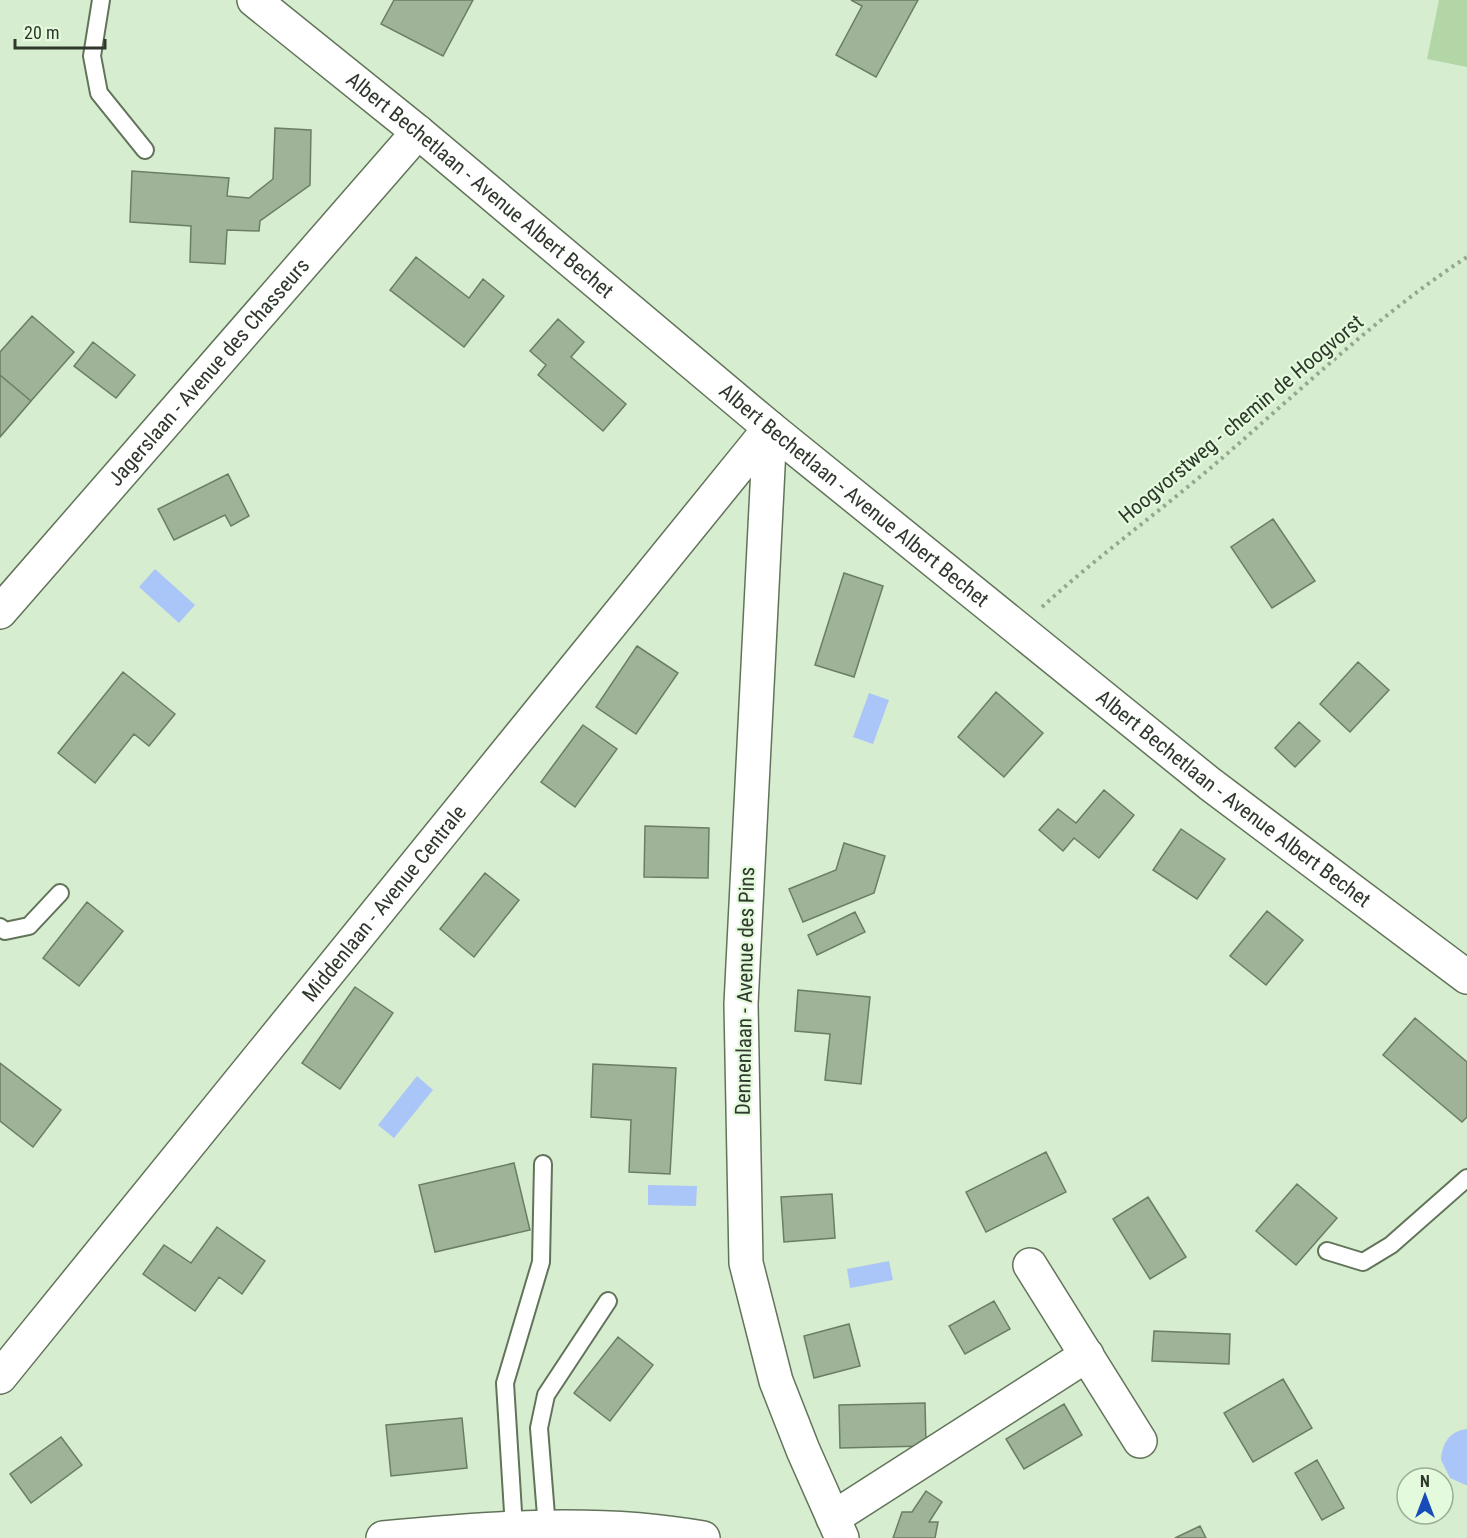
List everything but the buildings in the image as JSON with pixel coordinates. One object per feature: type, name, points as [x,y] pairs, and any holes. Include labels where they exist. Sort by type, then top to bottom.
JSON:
[{"type":"street","name":"Albert Bechetlaan - Avenue Albert Bechet","points":[[255,0],[418,132],[770,428],[1210,784],[1467,977]]},
{"type":"street","name":"Jagerslaan - Avenue des Chasseurs","points":[[0,612],[418,132]]},
{"type":"street","name":"Middenlaan - Avenue Centrale","points":[[0,1377],[770,428]]},
{"type":"street","name":"Dennenlaan - Avenue des Pins","points":[[770,428],[741,1004],[746,1263],[776,1381],[838,1528]]},
{"type":"street","points":[[1030,1265],[1140,1441]]},
{"type":"street","points":[[838,1528],[1087,1355]]},
{"type":"street","points":[[383,1538],[514,1528],[651,1528],[703,1538]]},
{"type":"lane","points":[[101,0],[92,56],[99,93],[145,150]]},
{"type":"lane","points":[[0,927],[5,931],[29,926],[60,893]]},
{"type":"lane","points":[[514,1528],[505,1383],[541,1262],[543,1164]]},
{"type":"lane","points":[[1327,1251],[1363,1262],[1391,1245],[1467,1178]]},
{"type":"lane","points":[[548,1528],[539,1428],[546,1395],[608,1301]]},
{"type":"path","name":"Hoogvorstweg - chemin de Hoogvorst","points":[[1040,609],[1093,561],[1197,480],[1418,289],[1467,258]]},
{"type":"green space","points":[[1439,0],[1467,0],[1467,67],[1427,59]]},
{"type":"water","points":[[155,569],[195,605],[179,623],[139,587]]},
{"type":"water","points":[[869,693],[889,700],[873,744],[853,737]]},
{"type":"water","points":[[417,1076],[433,1090],[394,1138],[378,1125]]},
{"type":"water","points":[[648,1185],[697,1186],[696,1206],[648,1205]]},
{"type":"water","points":[[889,1261],[893,1280],[850,1288],[847,1269]]},
{"type":"water","points":[[1467,1429],[1467,1485],[1455,1480],[1455,1466],[1444,1466],[1441,1460],[1448,1439],[1461,1430]]}]
